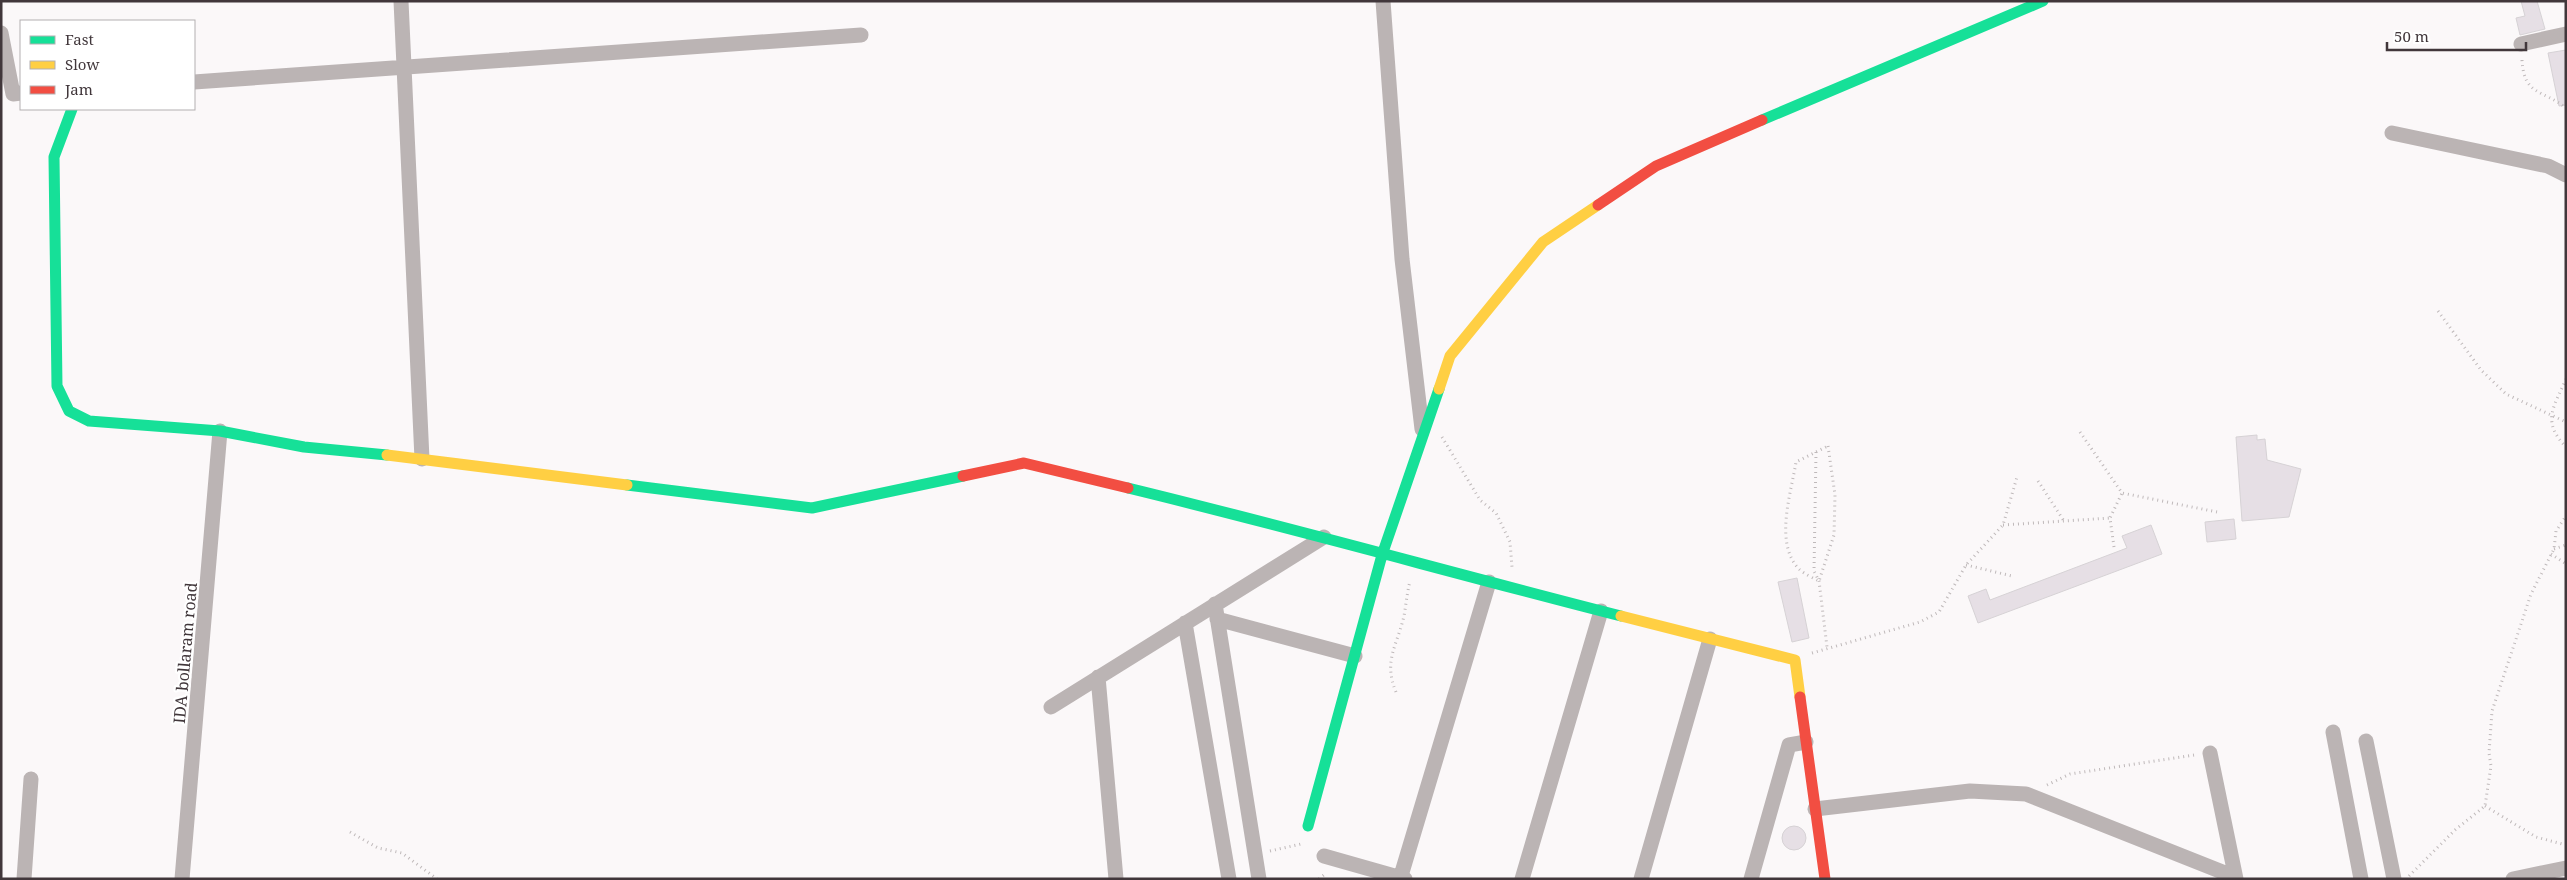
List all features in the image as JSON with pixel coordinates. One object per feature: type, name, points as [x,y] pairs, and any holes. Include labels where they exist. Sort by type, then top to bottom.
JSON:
[{"type":"street","points":[[401,1],[422,459]]},
{"type":"street","points":[[1383,1],[1402,259],[1423,436]]},
{"type":"street","points":[[1308,826],[1382,555],[1450,356],[1544,242],[1656,166],[1912,55],[2043,1]]},
{"type":"street","points":[[1,33],[13,94],[20,93]]},
{"type":"street","points":[[2521,44],[2566,34]]},
{"type":"street","points":[[195,82],[861,35]]},
{"type":"street","points":[[72,110],[54,157],[57,386],[69,411],[89,421],[220,431],[304,447],[422,459],[812,508],[1024,464],[1292,528],[1415,564],[1795,660],[1825,879]]},
{"type":"street","points":[[2392,133],[2548,166],[2566,175]]},
{"type":"street","name":"IDA bollaram road","points":[[182,879],[220,431]]},
{"type":"street","points":[[1051,707],[1186,623],[1216,611],[1324,538]]},
{"type":"street","points":[[1324,856],[1402,878],[1496,584]]},
{"type":"street","points":[[1216,611],[1355,656]]},
{"type":"street","points":[[1216,611],[1259,879]]},
{"type":"street","points":[[1522,879],[1601,611]]},
{"type":"street","points":[[1186,623],[1229,879]]},
{"type":"street","points":[[1641,879],[1710,639]]},
{"type":"street","points":[[1098,677],[1116,879]]},
{"type":"street","points":[[2333,732],[2361,879]]},
{"type":"street","points":[[2366,741],[2394,879]]},
{"type":"street","points":[[1751,879],[1789,744],[1806,742]]},
{"type":"street","points":[[2210,753],[2236,878]]},
{"type":"street","points":[[24,879],[32,779]]},
{"type":"street","points":[[1815,809],[1970,791],[2026,794],[2236,878]]},
{"type":"street","points":[[2513,879],[2566,868]]},
{"type":"path","points":[[2521,44],[2523,76],[2533,90],[2552,97],[2566,108]]},
{"type":"path","points":[[2438,311],[2481,370],[2506,394],[2566,422]]},
{"type":"path","points":[[2566,378],[2551,416],[2551,429],[2566,447]]},
{"type":"path","points":[[1429,416],[1480,500],[1496,513],[1510,542],[1512,566],[1496,584]]},
{"type":"path","points":[[2080,432],[2122,494],[2217,512]]},
{"type":"path","points":[[1828,446],[1835,495],[1834,535],[1820,582],[1800,570],[1790,556],[1786,524],[1796,462],[1828,446]]},
{"type":"path","points":[[1816,452],[1814,571],[1820,582],[1827,647],[1920,622],[1938,612],[1966,565],[2003,524],[2017,476]]},
{"type":"path","points":[[2038,481],[2064,521]]},
{"type":"path","points":[[2114,547],[2110,518],[2122,494]]},
{"type":"path","points":[[2405,879],[2455,830],[2485,806],[2492,766],[2489,753],[2492,712],[2531,594],[2554,549],[2556,531],[2566,516]]},
{"type":"path","points":[[2003,524],[2110,518]]},
{"type":"path","points":[[2554,549],[2566,545]]},
{"type":"path","points":[[2551,554],[2566,564]]},
{"type":"path","points":[[1396,692],[1389,677],[1392,650],[1404,617],[1415,564]]},
{"type":"path","points":[[1966,565],[2012,576]]},
{"type":"path","points":[[2026,794],[2070,774],[2210,753]]},
{"type":"path","points":[[2485,806],[2536,837],[2566,845]]},
{"type":"path","points":[[350,832],[378,848],[402,853],[437,879]]},
{"type":"path","points":[[1255,854],[1303,844],[1324,856]]},
{"type":"building","points":[[2521,1],[2537,1],[2545,29],[2520,35],[2516,18],[2525,16]]},
{"type":"building","points":[[2566,50],[2566,105],[2559,106],[2548,53]]},
{"type":"building","points":[[2257,435],[2257,440],[2265,439],[2267,460],[2301,469],[2289,517],[2242,521],[2236,437]]},
{"type":"building","points":[[2234,519],[2236,539],[2207,542],[2205,522]]},
{"type":"building","points":[[2151,525],[2162,554],[1978,623],[1968,596],[1986,589],[1990,600],[2127,548],[2122,536]]},
{"type":"building","points":[[1797,578],[1809,638],[1792,642],[1778,582]]},
{"type":"building","points":[[1794,826],[1803,829],[1806,838],[1803,847],[1794,850],[1785,847],[1782,838],[1785,829]]},
{"type":"traffic: fast","points":[[1762,120],[2043,1]]},
{"type":"traffic: fast","points":[[72,110],[54,157],[57,386],[69,411],[89,421],[220,431],[304,447],[387,455]]},
{"type":"traffic: fast","points":[[1308,826],[1382,555],[1439,389]]},
{"type":"traffic: fast","points":[[627,485],[812,508],[963,476]]},
{"type":"traffic: fast","points":[[1128,488],[1621,616]]},
{"type":"traffic: slow","points":[[1439,389],[1450,356],[1543,242],[1598,205]]},
{"type":"traffic: slow","points":[[387,455],[627,485]]},
{"type":"traffic: slow","points":[[1621,616],[1795,660],[1800,697]]},
{"type":"traffic: jam","points":[[1598,205],[1656,166],[1762,120]]},
{"type":"traffic: jam","points":[[963,476],[1024,463],[1128,488]]},
{"type":"traffic: jam","points":[[1800,697],[1825,879]]}]
